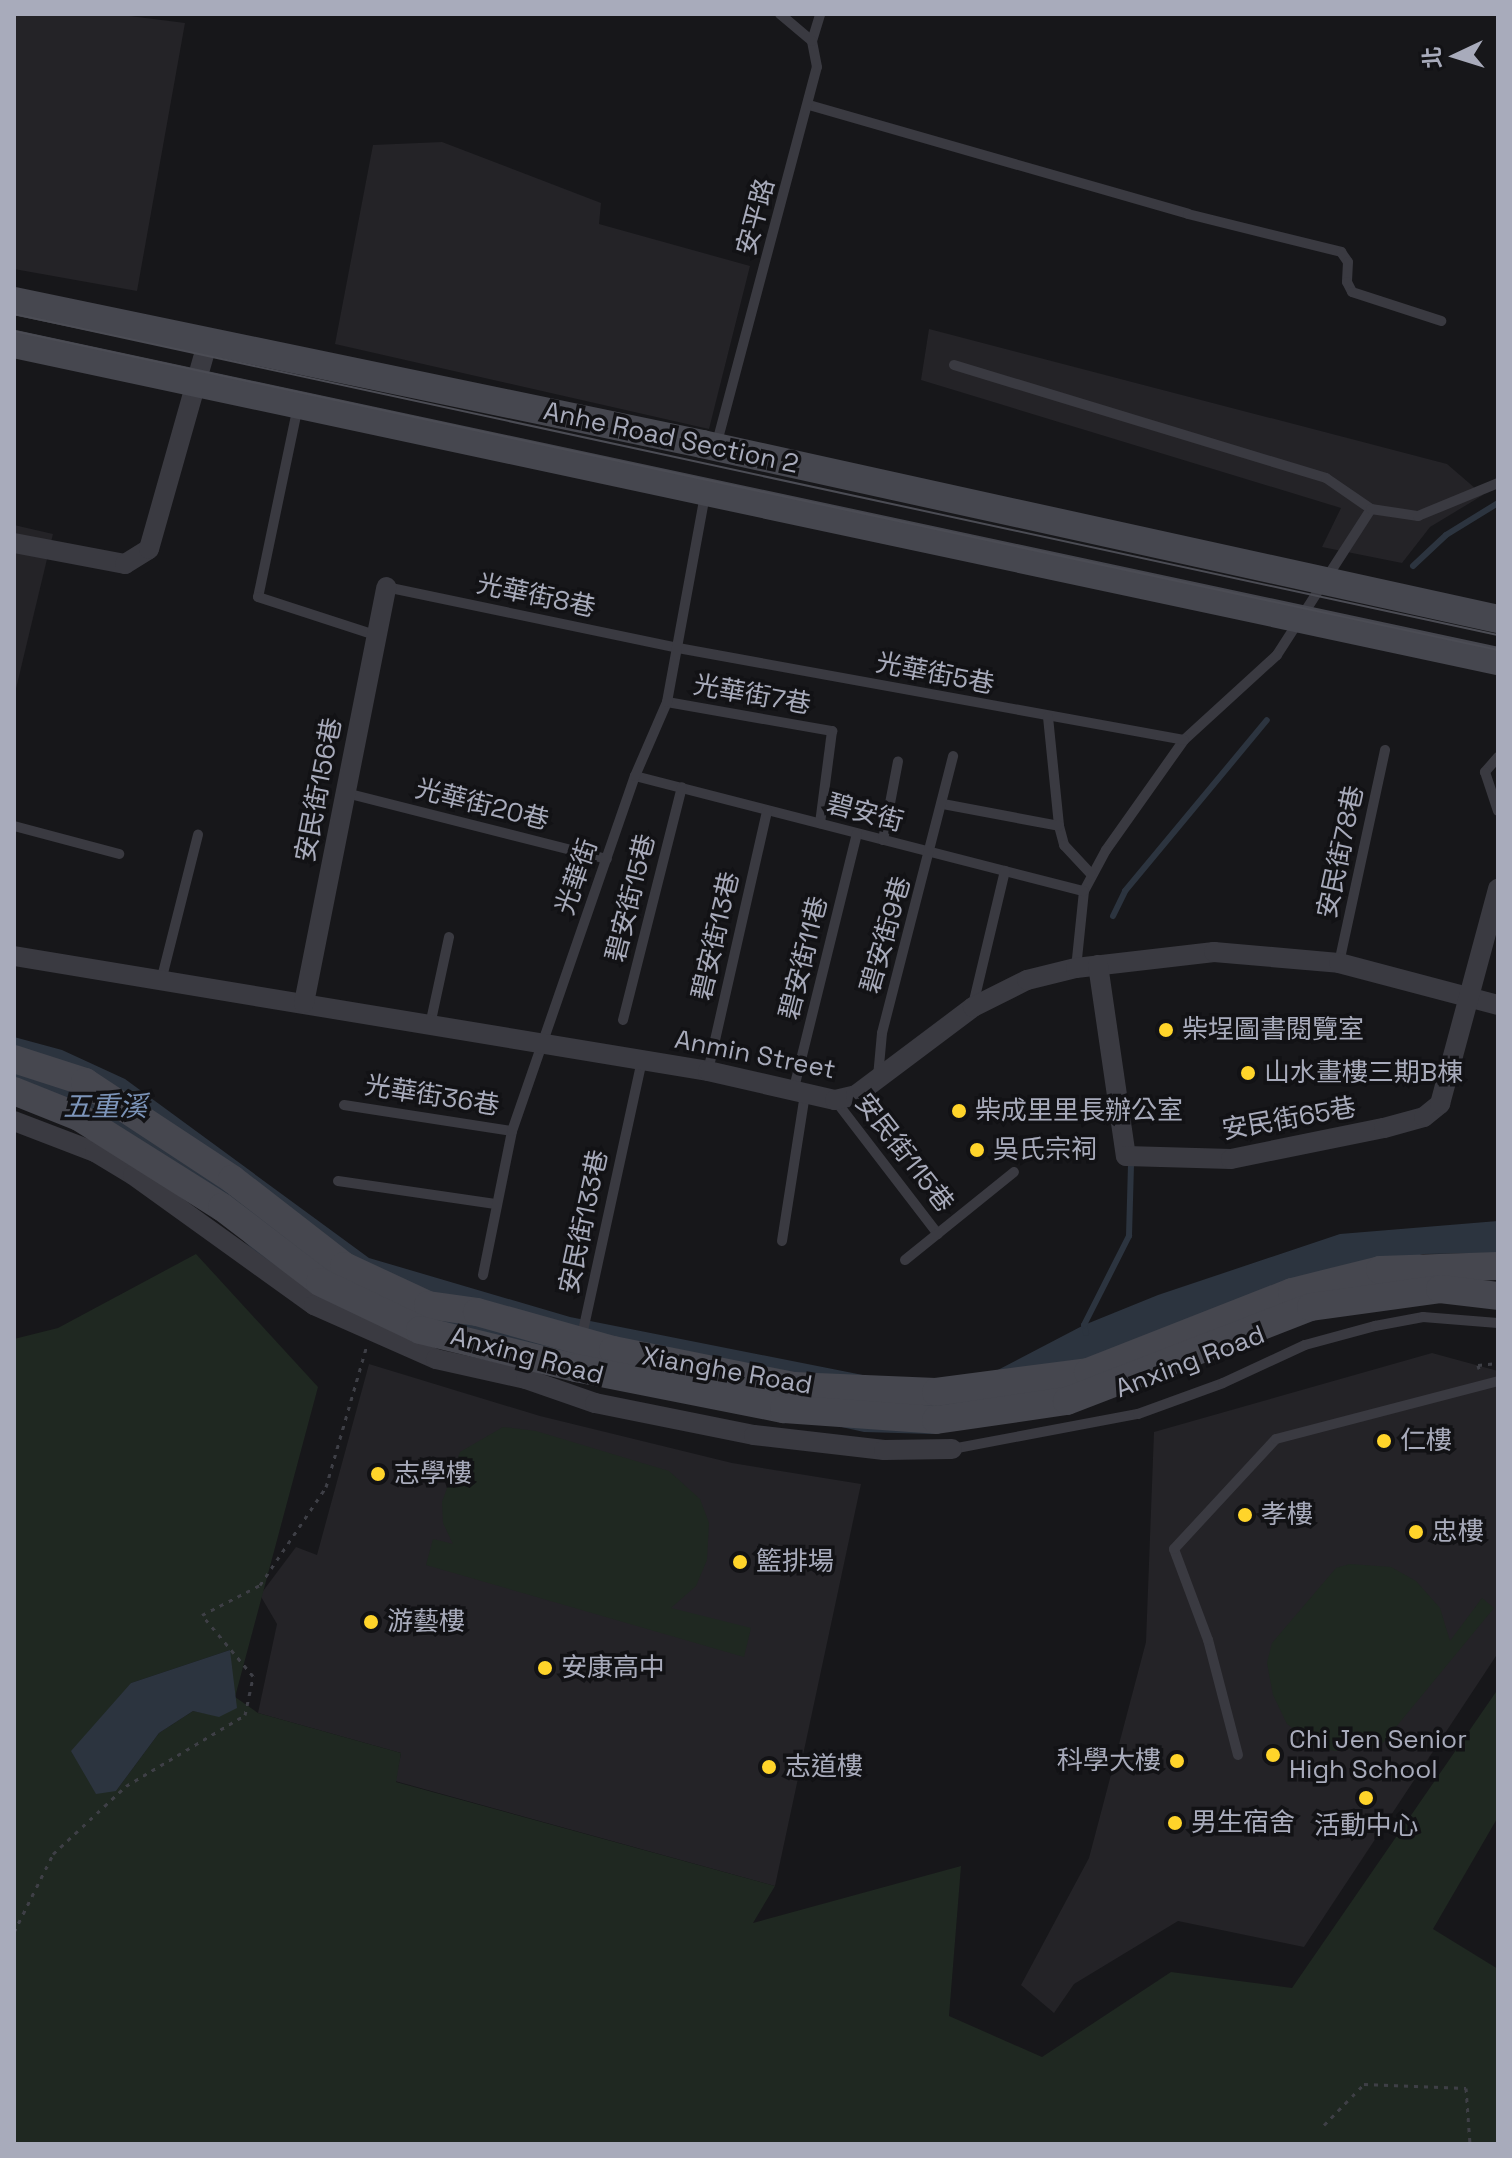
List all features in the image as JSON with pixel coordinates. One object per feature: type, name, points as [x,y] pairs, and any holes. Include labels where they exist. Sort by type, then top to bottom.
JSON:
[{"type":"main road","name":"Anhe Road Section 2","points":[[14,301],[716,447],[1498,619]]},
{"type":"main road","name":"Anhe Road Section 2","points":[[14,344],[1498,661]]},
{"type":"main road","points":[[706,492],[716,447]]},
{"type":"main road","name":"Xianghe Road","points":[[14,1059],[85,1082],[232,1179],[344,1266],[428,1305],[477,1312],[576,1368],[793,1386],[936,1392],[1088,1372],[1292,1292],[1380,1270],[1498,1266]]},
{"type":"main road","name":"Xianghe Road","points":[[14,1091],[79,1117],[222,1207],[320,1282],[420,1330],[576,1368],[784,1409],[936,1420],[1067,1401],[1311,1307],[1440,1289],[1498,1296]]},
{"type":"street","points":[[14,543],[109,563],[138,560],[155,536],[199,383],[208,340]]},
{"type":"street","name":"安民街156巷","points":[[304,1003],[386,587]]},
{"type":"street","points":[[1469,997],[1498,889]]},
{"type":"street","name":"Anmin Street","points":[[14,956],[161,983],[304,1003],[542,1047],[708,1071],[835,1100],[856,1095],[973,1007],[1027,980],[1076,968],[1214,952],[1339,963],[1498,1005]]},
{"type":"street","name":"安民街65巷","points":[[1098,965],[1126,1156],[1231,1159],[1424,1117],[1440,1104],[1469,997]]},
{"type":"street","name":"Anxing Road","points":[[14,1121],[95,1152],[314,1305],[436,1359],[576,1368],[754,1435],[884,1450],[952,1449]]},
{"type":"lane","points":[[780,14],[812,41]]},
{"type":"lane","name":"安平路","points":[[716,447],[809,105],[817,67],[812,41],[820,14]]},
{"type":"lane","points":[[809,105],[1188,214],[1341,252],[1348,262],[1347,282],[1352,292],[1441,321]]},
{"type":"lane","points":[[954,365],[1326,478],[1371,509],[1418,516],[1498,483]]},
{"type":"lane","points":[[299,404],[258,597],[375,635]]},
{"type":"lane","name":"光華街","points":[[483,1275],[512,1131],[635,776],[667,702],[706,492]]},
{"type":"lane","points":[[1076,968],[1084,891],[1091,874],[1184,740],[1277,655],[1304,618],[1371,509]]},
{"type":"lane","name":"光華街8巷","points":[[386,587],[678,648]]},
{"type":"lane","name":"光華街5巷","points":[[678,648],[1184,740]]},
{"type":"lane","name":"光華街7巷","points":[[667,702],[832,731],[820,823]]},
{"type":"lane","points":[[1048,717],[1059,826],[1064,845],[1091,874]]},
{"type":"lane","name":"安民街78巷","points":[[1339,963],[1385,750]]},
{"type":"lane","name":"碧安街9巷","points":[[878,1080],[882,1033],[932,853],[953,756]]},
{"type":"lane","points":[[1498,757],[1485,772],[1498,811]]},
{"type":"lane","points":[[883,840],[898,761]]},
{"type":"lane","name":"碧安街","points":[[635,776],[1084,891]]},
{"type":"lane","name":"碧安街15巷","points":[[623,1020],[682,787]]},
{"type":"lane","name":"光華街20巷","points":[[346,793],[607,859]]},
{"type":"lane","points":[[943,804],[1059,826]]},
{"type":"lane","name":"碧安街13巷","points":[[708,1071],[767,811]]},
{"type":"lane","points":[[14,826],[119,854]]},
{"type":"lane","name":"碧安街11巷","points":[[782,1241],[799,1093],[857,834]]},
{"type":"lane","points":[[161,983],[198,835]]},
{"type":"lane","points":[[973,1007],[1005,871]]},
{"type":"lane","points":[[430,1025],[449,937]]},
{"type":"lane","name":"安民街133巷","points":[[576,1368],[642,1060]]},
{"type":"lane","name":"安民街115巷","points":[[835,1100],[938,1234]]},
{"type":"lane","name":"光華街36巷","points":[[344,1105],[512,1131]]},
{"type":"lane","points":[[905,1260],[1014,1172]]},
{"type":"lane","points":[[338,1181],[495,1204]]},
{"type":"lane","name":"Anxing Road","points":[[952,1449],[1138,1414],[1223,1383],[1305,1345],[1375,1326],[1423,1317],[1498,1323]]},
{"type":"lane","points":[[1238,1755],[1208,1640],[1174,1549],[1276,1439],[1498,1381]]},
{"type":"path","points":[[14,1932],[53,1854],[126,1786],[245,1715],[253,1676],[202,1615],[260,1585],[326,1487],[371,1330]]},
{"type":"path","points":[[1324,2125],[1364,2084],[1466,2088],[1470,2144]]},
{"type":"shaded area","points":[[14,14],[114,14],[185,23],[137,291],[14,269]]},
{"type":"shaded area","points":[[442,142],[601,203],[599,224],[750,266],[709,429],[335,344],[373,145]]},
{"type":"shaded area","points":[[929,329],[1447,464],[1483,495],[1430,527],[1402,563],[1322,547],[1341,508],[921,380]]},
{"type":"shaded area","points":[[14,525],[53,534],[14,697]]},
{"type":"shaded area","points":[[196,1254],[318,1387],[235,1697],[258,1713],[401,1753],[396,1782],[775,1886],[753,1923],[961,1866],[949,2016],[1042,2057],[1171,1972],[1292,1988],[1498,1689],[1498,1817],[1433,1929],[1498,1969],[1498,2144],[14,2144],[14,1339],[58,1328]],"holes":[[[230,1650],[230,1682],[219,1716],[193,1711],[159,1733],[116,1791],[131,1683]]]},
{"type":"shaded area","name":"Chi Jen Senior High School","points":[[1432,1353],[1498,1371],[1498,1653],[1304,1947],[1178,1921],[1074,1984],[1054,2013],[1021,1985],[1089,1858],[1146,1642],[1154,1432]]},
{"type":"shaded area","name":"安康高中","points":[[369,1364],[540,1416],[732,1463],[861,1484],[775,1886],[395,1781],[401,1753],[258,1713],[277,1624],[260,1595],[296,1547],[317,1555]]},
{"type":"shaded area","points":[[503,1427],[536,1431],[669,1471],[700,1499],[709,1523],[707,1560],[696,1586],[671,1608],[751,1628],[744,1657],[426,1565],[433,1539],[453,1544],[443,1523],[442,1502],[460,1452]]},
{"type":"shaded area","points":[[1350,1564],[1391,1567],[1416,1581],[1440,1608],[1450,1641],[1482,1598],[1494,1608],[1382,1744],[1335,1751],[1319,1748],[1287,1724],[1273,1695],[1267,1663],[1272,1643],[1336,1568]]},
{"type":"water","name":"五重溪","points":[[14,1037],[62,1050],[125,1079],[369,1258],[570,1317],[893,1381],[969,1385],[1084,1325],[1158,1295],[1340,1234],[1498,1221],[1498,1253],[1423,1254],[1382,1267],[1008,1421],[932,1434],[864,1432],[576,1368],[285,1282],[242,1239],[171,1184],[73,1125],[14,1104]]},
{"type":"water","points":[[230,1650],[237,1708],[219,1717],[193,1711],[159,1733],[116,1791],[96,1794],[71,1751],[131,1683]]},
{"type":"waterway","points":[[1413,566],[1446,535],[1498,503]]},
{"type":"waterway","points":[[1113,916],[1125,891],[1267,720]]},
{"type":"waterway","points":[[1086,1333],[1084,1325],[1129,1236],[1131,1164]]},
{"type":"tram line","points":[[14,314],[1498,635]]},
{"type":"tram line","points":[[14,331],[1498,650]]},
{"type":"place","name":"柴埕圖書閱覽室","points":[[1166,1030]]},
{"type":"place","name":"山水畫樓三期B棟","points":[[1248,1073]]},
{"type":"place","name":"柴成里里長辦公室","points":[[959,1111]]},
{"type":"place","name":"吳氏宗祠","points":[[977,1150]]},
{"type":"place","name":"仁樓","points":[[1384,1441]]},
{"type":"place","name":"志學樓","points":[[378,1474]]},
{"type":"place","name":"孝樓","points":[[1245,1515]]},
{"type":"place","name":"忠樓","points":[[1416,1532]]},
{"type":"place","name":"籃排場","points":[[740,1562]]},
{"type":"place","name":"游藝樓","points":[[371,1622]]},
{"type":"place","name":"安康高中","points":[[545,1668]]},
{"type":"place","name":"Chi Jen Senior High School","points":[[1273,1755]]},
{"type":"place","name":"科學大樓","points":[[1177,1761]]},
{"type":"place","name":"志道樓","points":[[769,1767]]},
{"type":"place","name":"活動中心","points":[[1366,1798]]},
{"type":"place","name":"男生宿舍","points":[[1175,1823]]}]
